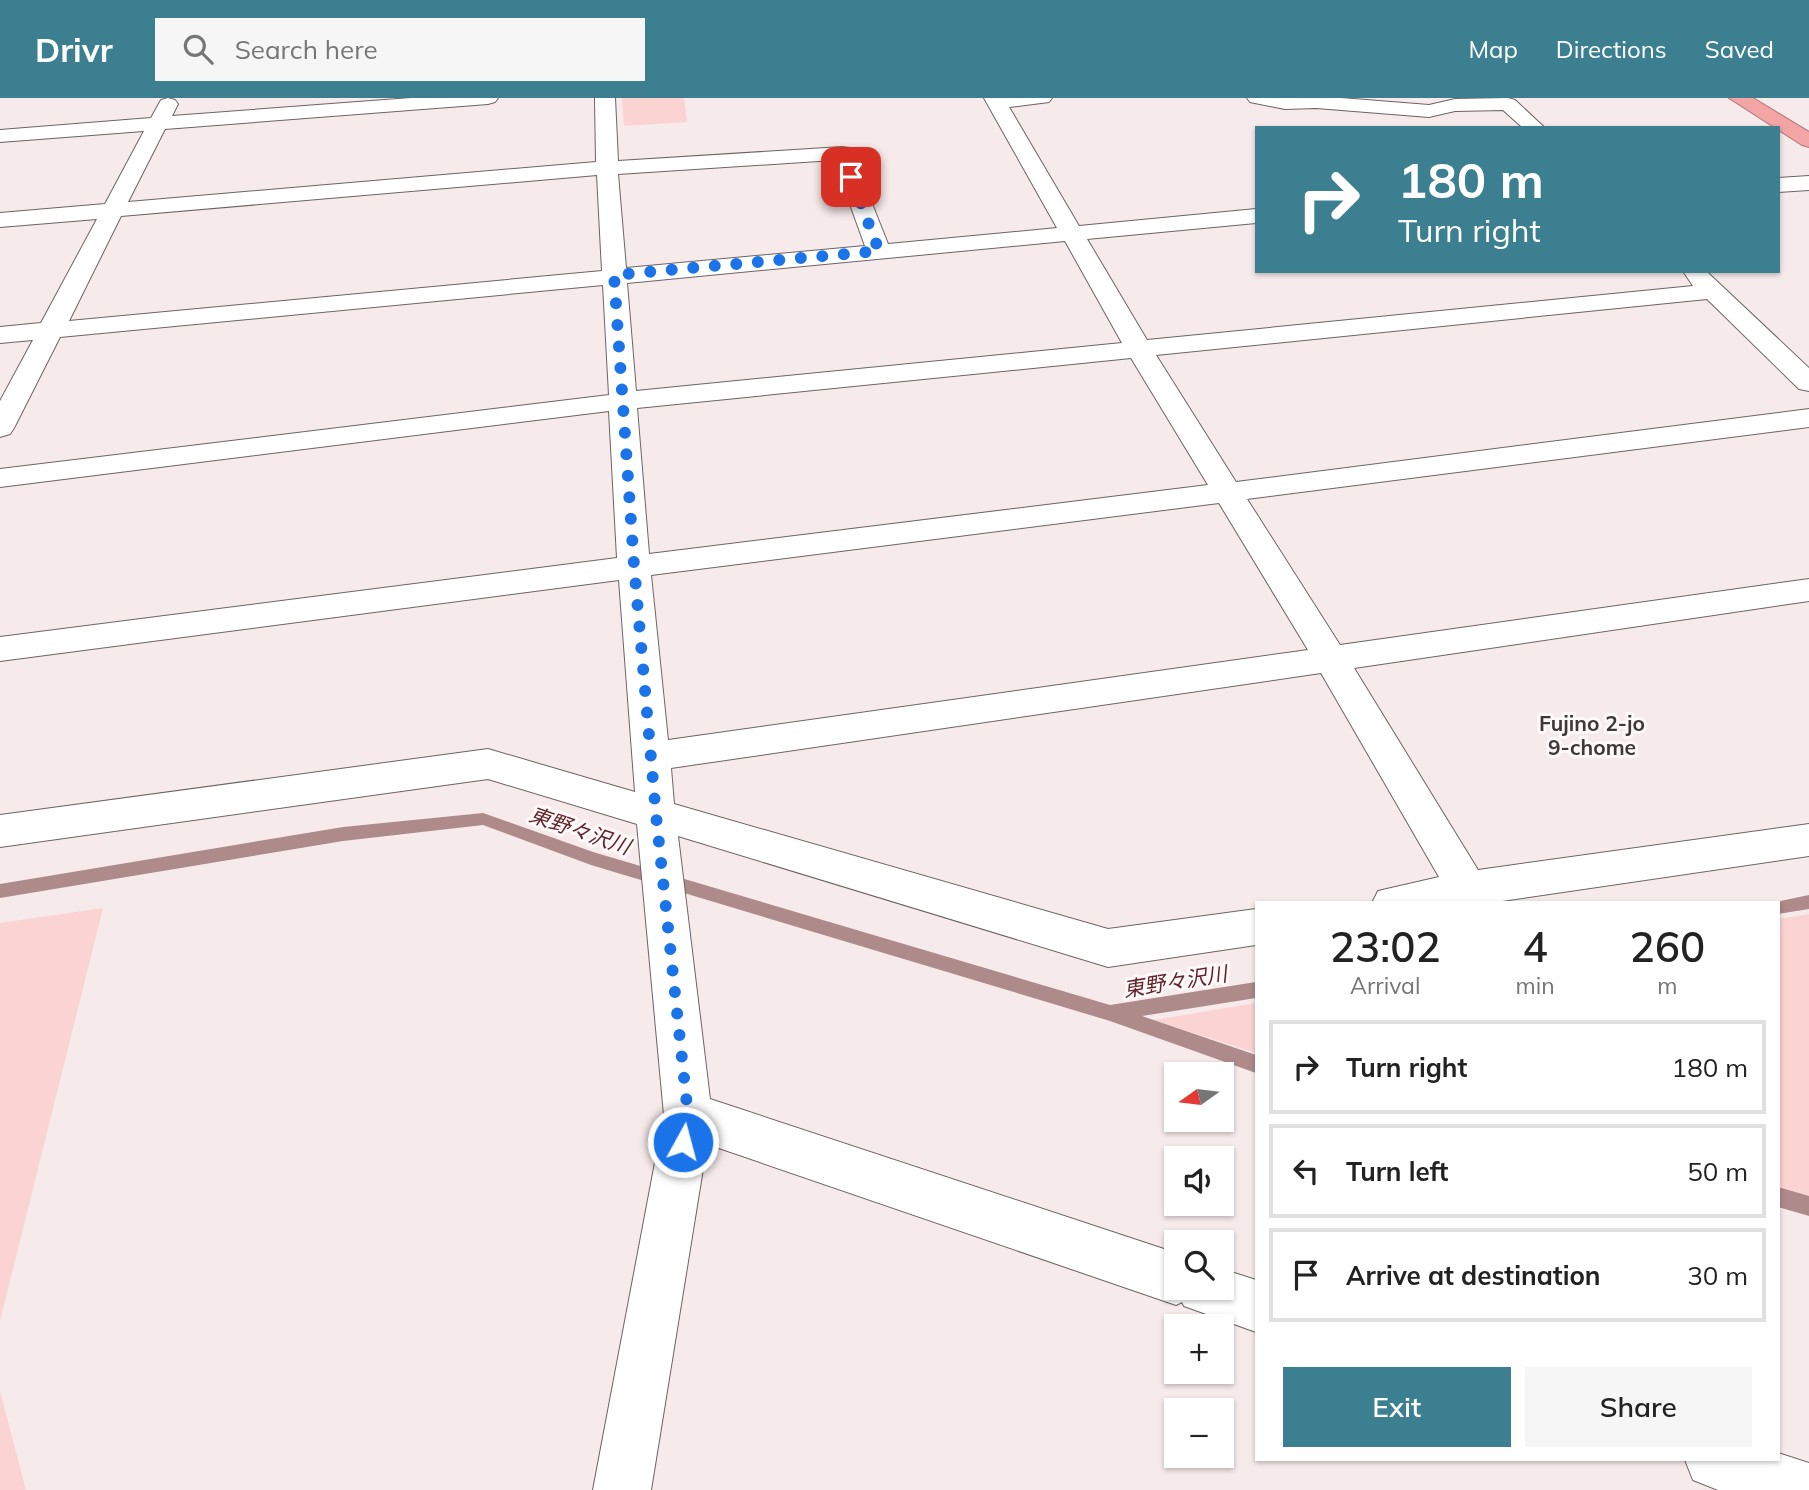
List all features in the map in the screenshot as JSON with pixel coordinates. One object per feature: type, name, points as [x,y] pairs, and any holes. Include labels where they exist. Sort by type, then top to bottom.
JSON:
[{"type":"highway","points":[[1746,103],[1809,141]]},
{"type":"street","points":[[0,428],[171,98]]},
{"type":"street","points":[[0,136],[488,98]]},
{"type":"street","points":[[606,98],[607,168],[634,565],[656,815],[688,1115],[622,1490]]},
{"type":"street","points":[[1042,98],[995,100],[1138,348],[1331,659],[1466,889]]},
{"type":"street","points":[[1257,98],[1285,103],[1429,111],[1455,105],[1508,104],[1533,126]]},
{"type":"street","points":[[0,220],[607,168],[842,153],[879,251]]},
{"type":"street","points":[[1780,185],[1809,183]]},
{"type":"street","points":[[0,335],[1255,216]]},
{"type":"street","points":[[1694,273],[1809,383]]},
{"type":"street","points":[[0,478],[624,401],[1713,291]]},
{"type":"street","points":[[0,649],[634,565],[1228,493],[1809,418]]},
{"type":"street","points":[[651,757],[1809,590]]},
{"type":"street","points":[[0,831],[488,764],[1108,948],[1255,927]]},
{"type":"street","points":[[1403,901],[1466,889],[1809,840]]},
{"type":"street","points":[[688,1115],[1164,1275]]},
{"type":"street","points":[[1234,1299],[1255,1306]]},
{"type":"shaded area","points":[[622,98],[684,98],[687,122],[624,126]]},
{"type":"shaded area","points":[[103,908],[0,1321],[0,923]]},
{"type":"shaded area","points":[[1809,914],[1809,1201],[1780,1193],[1780,919]]},
{"type":"shaded area","points":[[1255,1003],[1255,1053],[1154,1020]]},
{"type":"shaded area","points":[[0,1391],[26,1490],[0,1490]]},
{"type":"waterway","name":"東野々沢川","points":[[0,891],[343,834],[483,819],[591,858],[1110,1013],[1255,1064]]},
{"type":"waterway","name":"東野々沢川","points":[[1780,907],[1809,902]]},
{"type":"waterway","name":"東野々沢川","points":[[1113,1012],[1255,990]]},
{"type":"waterway","points":[[1780,1198],[1809,1206]]},
{"type":"district","name":"Fujino 2-jo 9-chome","points":[[1592,735]]},
{"type":"route","points":[[683,1142],[688,1115],[656,815],[634,565],[614,275],[879,251],[851,177]]}]
